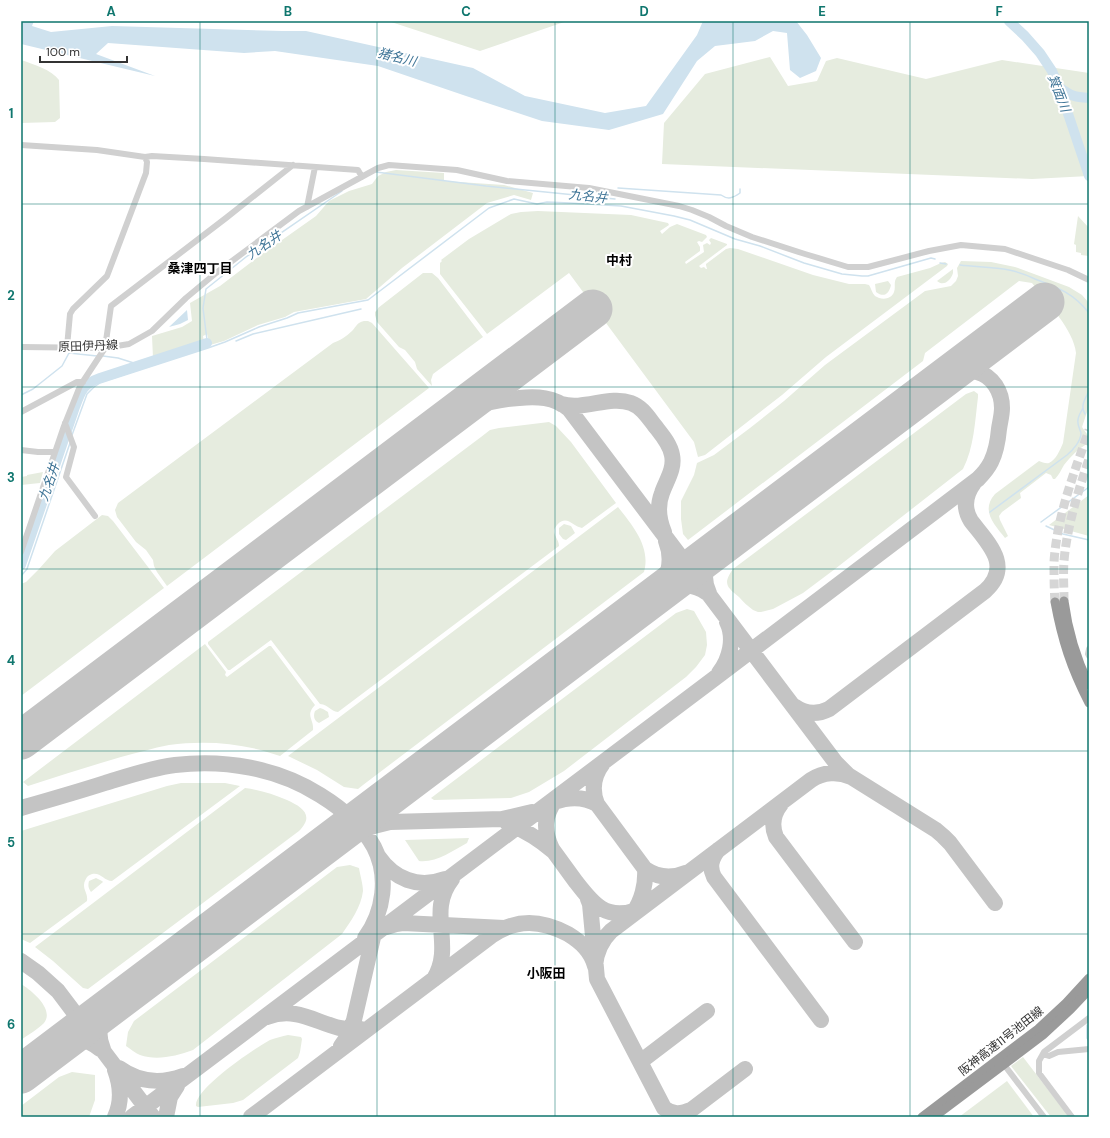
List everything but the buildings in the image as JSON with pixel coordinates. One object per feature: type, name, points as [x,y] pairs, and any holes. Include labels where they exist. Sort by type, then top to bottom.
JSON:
[{"type":"highway","points":[[1089,685],[1078,660],[1060,602],[1060,630],[1070,662],[1089,703]]},
{"type":"highway","name":"阪神高速11号池田線","points":[[922,1117],[1038,1029],[1066,1003],[1089,978]]},
{"type":"highway","name":"阪神高速11号池田線","points":[[934,1117],[1043,1035],[1089,990]]},
{"type":"street","points":[[21,145],[97,150],[146,157],[152,156],[204,159],[358,170],[362,177]]},
{"type":"street","points":[[67,347],[70,314],[73,309],[107,276],[146,173],[146,157]]},
{"type":"street","points":[[21,552],[65,423],[80,386],[105,348],[111,306],[226,218],[292,165]]},
{"type":"street","name":"原田伊丹線","points":[[21,347],[105,348],[129,344],[152,331],[186,298],[216,273],[299,211],[378,168],[389,165],[457,170],[507,181],[589,188],[671,205],[692,210],[752,237],[848,266],[868,267],[929,251],[961,245],[1005,249],[1068,270],[1089,280]]},
{"type":"street","points":[[307,207],[315,167]]},
{"type":"street","points":[[21,412],[77,382],[83,382]]},
{"type":"street","points":[[65,423],[74,447],[66,477],[95,516]]},
{"type":"street","points":[[21,450],[55,452]]},
{"type":"street","points":[[21,527],[29,529]]},
{"type":"street","points":[[1089,649],[1089,656]]},
{"type":"street","points":[[1072,1117],[1040,1073],[1038,1061],[1044,1052],[1089,1018]]},
{"type":"street","points":[[1043,1054],[1049,1056],[1058,1052],[1089,1049]]},
{"type":"street","points":[[929,1117],[1002,1062],[1044,1117]]},
{"type":"shaded area","points":[[388,21],[567,21],[480,51]]},
{"type":"shaded area","points":[[770,57],[788,86],[817,81],[826,61],[837,58],[926,79],[1002,60],[1089,73],[1089,176],[1032,179],[662,164],[664,123],[705,74]]},
{"type":"shaded area","points":[[21,60],[47,70],[59,80],[60,118],[55,122],[21,123]]},
{"type":"shaded area","points":[[396,170],[444,173],[444,181],[504,185],[533,193],[531,200],[514,195],[487,203],[402,268],[366,299],[294,312],[285,317],[258,325],[224,341],[210,345],[207,334],[203,336],[204,342],[177,349],[153,358],[152,336],[182,327],[192,321],[190,303],[220,286],[316,216],[329,201],[349,191],[372,184],[378,176],[386,172]]},
{"type":"shaded area","points":[[538,211],[631,215],[668,223],[669,225],[660,231],[662,234],[670,227],[677,224],[706,235],[707,237],[702,242],[697,242],[700,247],[700,251],[685,262],[686,264],[704,252],[703,245],[707,243],[710,245],[711,243],[709,240],[711,238],[727,245],[699,266],[701,268],[704,267],[707,269],[706,264],[726,249],[738,249],[813,275],[849,284],[869,285],[875,296],[883,299],[893,295],[897,277],[930,268],[941,263],[945,262],[948,264],[826,357],[782,395],[705,455],[698,457],[694,442],[569,273],[487,334],[440,274],[441,260],[469,239],[511,214]]},
{"type":"shaded area","points":[[1078,216],[1089,228],[1089,256],[1081,255],[1081,253],[1076,252],[1076,245],[1074,244]]},
{"type":"shaded area","points":[[961,261],[991,262],[1015,267],[1069,287],[1082,295],[1089,303],[1089,406],[1082,427],[1089,437],[1089,443],[1069,458],[1055,479],[1046,473],[1020,493],[1021,498],[1002,512],[999,516],[1000,520],[1008,536],[1005,538],[993,523],[989,512],[991,500],[995,494],[1039,461],[1049,463],[1054,460],[1058,454],[1063,443],[1076,353],[1074,344],[1065,325],[1052,307],[1032,283],[1019,281],[925,353],[923,361],[688,540],[683,534],[681,501],[694,475],[697,463],[714,455],[750,428],[825,365],[925,291],[951,286],[956,281],[958,276],[957,268]]},
{"type":"shaded area","points":[[953,269],[952,276],[947,282],[940,283],[937,281]]},
{"type":"shaded area","points":[[423,273],[432,273],[438,278],[483,337],[433,374],[431,380],[432,386],[417,369],[415,362],[405,350],[399,347],[377,322],[375,315],[378,308]]},
{"type":"shaded area","points":[[888,281],[891,285],[886,294],[881,295],[876,292],[875,284]]},
{"type":"shaded area","points":[[364,321],[372,323],[429,388],[167,586],[157,572],[153,560],[146,550],[136,542],[117,517],[115,510],[118,503],[333,343],[348,335],[358,324]]},
{"type":"shaded area","points":[[974,391],[978,394],[975,425],[970,452],[963,469],[803,593],[773,609],[761,612],[753,610],[731,590],[727,584],[727,581],[733,569],[966,394]]},
{"type":"shaded area","points":[[549,422],[556,426],[571,442],[616,503],[582,528],[567,521],[561,522],[557,525],[554,531],[559,546],[338,712],[320,704],[271,640],[230,670],[228,670],[208,644],[208,642],[490,430]]},
{"type":"shaded area","points":[[43,472],[40,483],[21,485],[21,477]]},
{"type":"shaded area","points":[[1089,495],[1089,536],[1049,525]]},
{"type":"shaded area","points":[[618,507],[635,529],[643,545],[646,563],[644,572],[358,789],[344,787],[317,770],[288,756]]},
{"type":"shaded area","points":[[102,515],[108,516],[113,521],[164,588],[21,696],[21,584],[26,582],[55,551]]},
{"type":"shaded area","points":[[564,524],[571,526],[575,533],[566,540],[559,534],[559,528]]},
{"type":"shaded area","points":[[687,609],[694,611],[706,632],[707,645],[705,655],[696,667],[686,677],[564,771],[529,792],[511,798],[434,800],[431,798],[676,613]]},
{"type":"shaded area","points":[[205,644],[226,672],[225,675],[227,677],[271,646],[315,705],[310,715],[313,730],[280,756],[239,745],[197,743],[169,745],[86,767],[28,786],[23,782]]},
{"type":"shaded area","points":[[320,708],[328,712],[329,717],[319,723],[315,720],[314,715],[315,711]]},
{"type":"shaded area","points":[[181,783],[225,783],[240,786],[112,881],[95,874],[88,876],[84,885],[87,901],[30,943],[21,939],[21,831]]},
{"type":"shaded area","points":[[245,788],[272,794],[287,800],[302,809],[306,816],[304,825],[299,831],[88,989],[83,988],[35,947]]},
{"type":"shaded area","points":[[469,838],[467,843],[450,853],[425,861],[419,861],[405,840]]},
{"type":"shaded area","points":[[350,865],[359,868],[363,891],[358,908],[342,934],[193,1050],[173,1056],[153,1058],[140,1055],[126,1046],[128,1032],[134,1021],[337,867]]},
{"type":"shaded area","points":[[96,878],[103,882],[91,892],[88,886],[89,881]]},
{"type":"shaded area","points":[[21,984],[36,995],[40,1000],[44,1006],[47,1018],[42,1025],[21,1040]]},
{"type":"shaded area","points":[[288,1035],[301,1037],[302,1039],[298,1058],[243,1100],[233,1103],[196,1106],[198,1099],[205,1090],[227,1070],[252,1051],[270,1040]]},
{"type":"shaded area","points":[[1023,1057],[1068,1117],[1051,1117],[1011,1066]]},
{"type":"shaded area","points":[[72,1072],[95,1075],[95,1100],[89,1117],[21,1117],[21,1106],[59,1077]]},
{"type":"shaded area","points":[[1007,1081],[1034,1117],[959,1117]]},
{"type":"water","name":"猪名川","points":[[21,21],[34,21],[32,26],[51,32],[112,26],[306,31],[473,68],[525,96],[605,113],[646,106],[697,35],[703,21],[796,21],[807,35],[821,58],[816,71],[800,78],[790,70],[787,33],[773,31],[755,41],[715,46],[697,61],[663,114],[609,130],[542,121],[378,66],[275,51],[244,53],[108,43],[96,54],[155,76],[21,44]]},
{"type":"water","points":[[187,310],[188,320],[169,327]]},
{"type":"waterway","name":"箕面川","points":[[1009,21],[1040,53],[1052,71],[1059,87],[1089,176]]},
{"type":"waterway","points":[[1059,87],[1073,96],[1089,98]]},
{"type":"waterway","name":"九名井","points":[[376,172],[486,186],[615,199]]},
{"type":"waterway","name":"九名井","points":[[618,188],[721,195],[728,198],[740,193],[740,189]]},
{"type":"waterway","points":[[342,191],[246,257],[206,289],[203,308],[208,348],[298,313],[368,300],[489,208],[514,199],[537,204],[547,202],[621,206],[674,216],[690,220],[735,239],[760,246],[804,263],[842,274],[868,276],[931,258],[935,259]]},
{"type":"waterway","points":[[940,263],[946,264]]},
{"type":"waterway","points":[[960,265],[1003,269],[1026,275],[1065,292],[1083,306],[1089,313]]},
{"type":"waterway","points":[[236,341],[253,334],[361,309]]},
{"type":"waterway","name":"九名井","points":[[21,565],[75,407],[83,389],[94,380],[207,343]]},
{"type":"waterway","points":[[72,435],[87,394],[100,383],[208,348]]},
{"type":"waterway","points":[[21,395],[33,389],[62,366],[69,353],[97,356]]},
{"type":"waterway","name":"九名井","points":[[103,356],[118,358],[137,364],[164,355],[166,356]]},
{"type":"waterway","points":[[1085,414],[1083,405],[1089,391]]},
{"type":"waterway","points":[[990,512],[1072,451],[1081,436],[1078,418],[1083,408]]},
{"type":"waterway","points":[[21,576],[27,569],[70,443]]},
{"type":"waterway","points":[[1041,522],[1089,487]]},
{"type":"waterway","points":[[1046,526],[1063,534],[1089,540]]},
{"type":"waterway","points":[[1087,1025],[1087,1038],[1089,1041]]},
{"type":"taxiway","points":[[132,1117],[978,479],[993,458],[1002,411],[1002,402],[996,386],[983,374],[961,371],[945,377]]},
{"type":"taxiway","points":[[437,426],[446,420],[476,406],[508,399],[532,397],[545,398],[557,402],[569,409],[836,763],[848,775],[936,830],[943,836],[950,843],[995,903]]},
{"type":"taxiway","points":[[561,404],[579,406],[623,401],[635,405],[647,416],[665,440],[673,460],[671,470],[660,498],[660,518],[664,532]]},
{"type":"taxiway","points":[[794,706],[802,711],[811,713],[829,709],[985,591],[993,582],[997,573],[995,555],[968,516],[966,506],[967,497],[974,483]]},
{"type":"taxiway","points":[[653,598],[666,579],[668,571],[669,556],[666,541]]},
{"type":"taxiway","points":[[709,593],[705,581],[706,569],[711,558],[719,548]]},
{"type":"taxiway","points":[[662,591],[667,588],[685,585],[696,587],[707,593]]},
{"type":"taxiway","points":[[719,673],[726,661],[730,648],[731,635],[727,622]]},
{"type":"taxiway","points":[[21,808],[140,772],[175,765],[194,763],[232,765],[268,772],[286,778],[320,795],[343,811],[357,824],[374,847],[382,870],[382,894],[377,917],[365,938]]},
{"type":"taxiway","points":[[603,763],[597,773],[594,783],[594,793],[597,804],[645,869],[654,874],[664,876],[675,876],[685,873]]},
{"type":"taxiway","points":[[595,966],[600,947],[604,939],[611,931],[811,780],[820,775],[831,773],[851,777]]},
{"type":"taxiway","points":[[554,802],[576,798],[592,801],[597,804]]},
{"type":"taxiway","points":[[556,799],[547,817],[547,836],[552,849],[576,882],[588,897],[601,908],[609,912],[626,913],[637,910]]},
{"type":"taxiway","points":[[781,804],[776,812],[773,824],[776,837],[855,942]]},
{"type":"taxiway","points":[[318,850],[344,835],[390,822],[502,819],[532,812]]},
{"type":"taxiway","points":[[508,824],[532,835],[553,851]]},
{"type":"taxiway","points":[[718,850],[712,863],[714,877],[821,1020]]},
{"type":"taxiway","points":[[378,856],[391,871],[407,880],[425,883],[445,879]]},
{"type":"taxiway","points":[[633,913],[643,892],[645,869]]},
{"type":"taxiway","points":[[434,979],[440,966],[442,954],[440,916],[441,904],[445,891],[452,879]]},
{"type":"taxiway","points":[[588,899],[590,904],[597,979],[664,1108],[671,1112],[677,1113],[691,1110],[745,1069]]},
{"type":"taxiway","points":[[386,927],[403,923],[504,928]]},
{"type":"taxiway","points":[[251,1117],[491,936],[510,926],[529,923],[558,929],[577,940],[588,951],[595,966]]},
{"type":"taxiway","points":[[341,1046],[348,1036],[354,1020],[374,933]]},
{"type":"taxiway","points":[[21,961],[38,973],[58,991],[153,1117]]},
{"type":"taxiway","points":[[103,1049],[100,1036],[101,1024],[106,1013],[115,1003]]},
{"type":"taxiway","points":[[640,1062],[707,1011]]},
{"type":"taxiway","points":[[267,1017],[280,1014],[292,1014],[304,1016],[337,1027],[361,1029]]},
{"type":"taxiway","points":[[57,1047],[68,1042],[79,1040],[89,1042],[100,1049]]},
{"type":"taxiway","points":[[119,1068],[126,1073],[142,1079],[158,1081],[175,1079],[183,1076]]},
{"type":"taxiway","points":[[115,1070],[119,1082],[120,1094],[119,1106],[115,1117]]},
{"type":"taxiway","points":[[166,1117],[170,1097],[177,1086]]},
{"type":"runway","points":[[21,1074],[1045,302]]},
{"type":"runway","points":[[21,740],[593,309]]},
{"type":"tunnel","points":[[1055,602],[1054,562],[1062,511],[1089,430]]},
{"type":"tunnel","points":[[1064,601],[1065,548],[1070,522],[1089,459]]},
{"type":"district","name":"中村","points":[[619,260]]},
{"type":"district","name":"桑津四丁目","points":[[200,268]]},
{"type":"district","name":"小阪田","points":[[546,973]]}]
